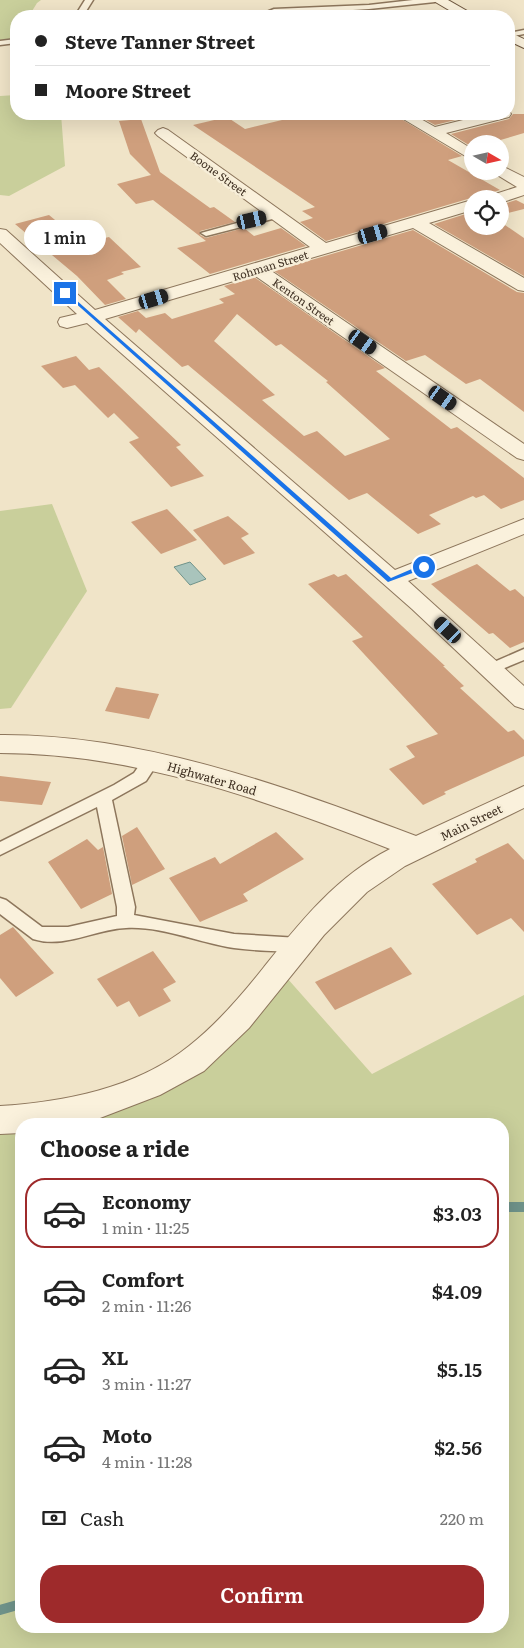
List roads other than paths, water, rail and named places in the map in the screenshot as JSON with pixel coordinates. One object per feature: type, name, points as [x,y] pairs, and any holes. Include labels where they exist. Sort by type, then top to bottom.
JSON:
[{"type":"street","points":[[436,0],[457,10]]},
{"type":"street","points":[[413,120],[464,149]]},
{"type":"street","points":[[434,132],[480,120]]},
{"type":"street","name":"Boone Street","points":[[163,133],[324,249]]},
{"type":"street","points":[[509,175],[524,184]]},
{"type":"street","points":[[509,195],[524,190]]},
{"type":"street","name":"Rohman Street","points":[[67,322],[91,317],[464,207]]},
{"type":"street","points":[[415,222],[524,286]]},
{"type":"street","points":[[0,234],[91,317],[390,580],[420,604],[524,700]]},
{"type":"street","name":"Kenton Street","points":[[257,269],[524,454]]},
{"type":"street","points":[[390,580],[524,526]]},
{"type":"street","name":"Highwater Road","points":[[0,744],[38,743],[89,748],[151,762],[271,795],[417,848]]},
{"type":"street","name":"Main Street","points":[[33,1118],[73,1111],[145,1088],[195,1060],[250,1007],[298,945],[335,903],[357,883],[382,865],[524,796]]},
{"type":"street","name":"Main Street","points":[[0,1120],[15,1120]]},
{"type":"lane","points":[[306,10],[369,8],[436,0]]},
{"type":"lane","points":[[206,233],[277,215]]},
{"type":"lane","points":[[490,669],[524,654]]},
{"type":"lane","points":[[0,849],[103,798],[140,776],[151,762]]},
{"type":"lane","points":[[103,798],[126,907],[125,922]]},
{"type":"lane","points":[[0,905],[40,934],[68,934],[125,922],[145,922],[234,940],[298,945]]},
{"type":"water","points":[[190,562],[206,579],[190,585],[174,567]]},
{"type":"waterway","points":[[509,1207],[524,1207]]},
{"type":"waterway","points":[[0,1610],[15,1606]]}]
